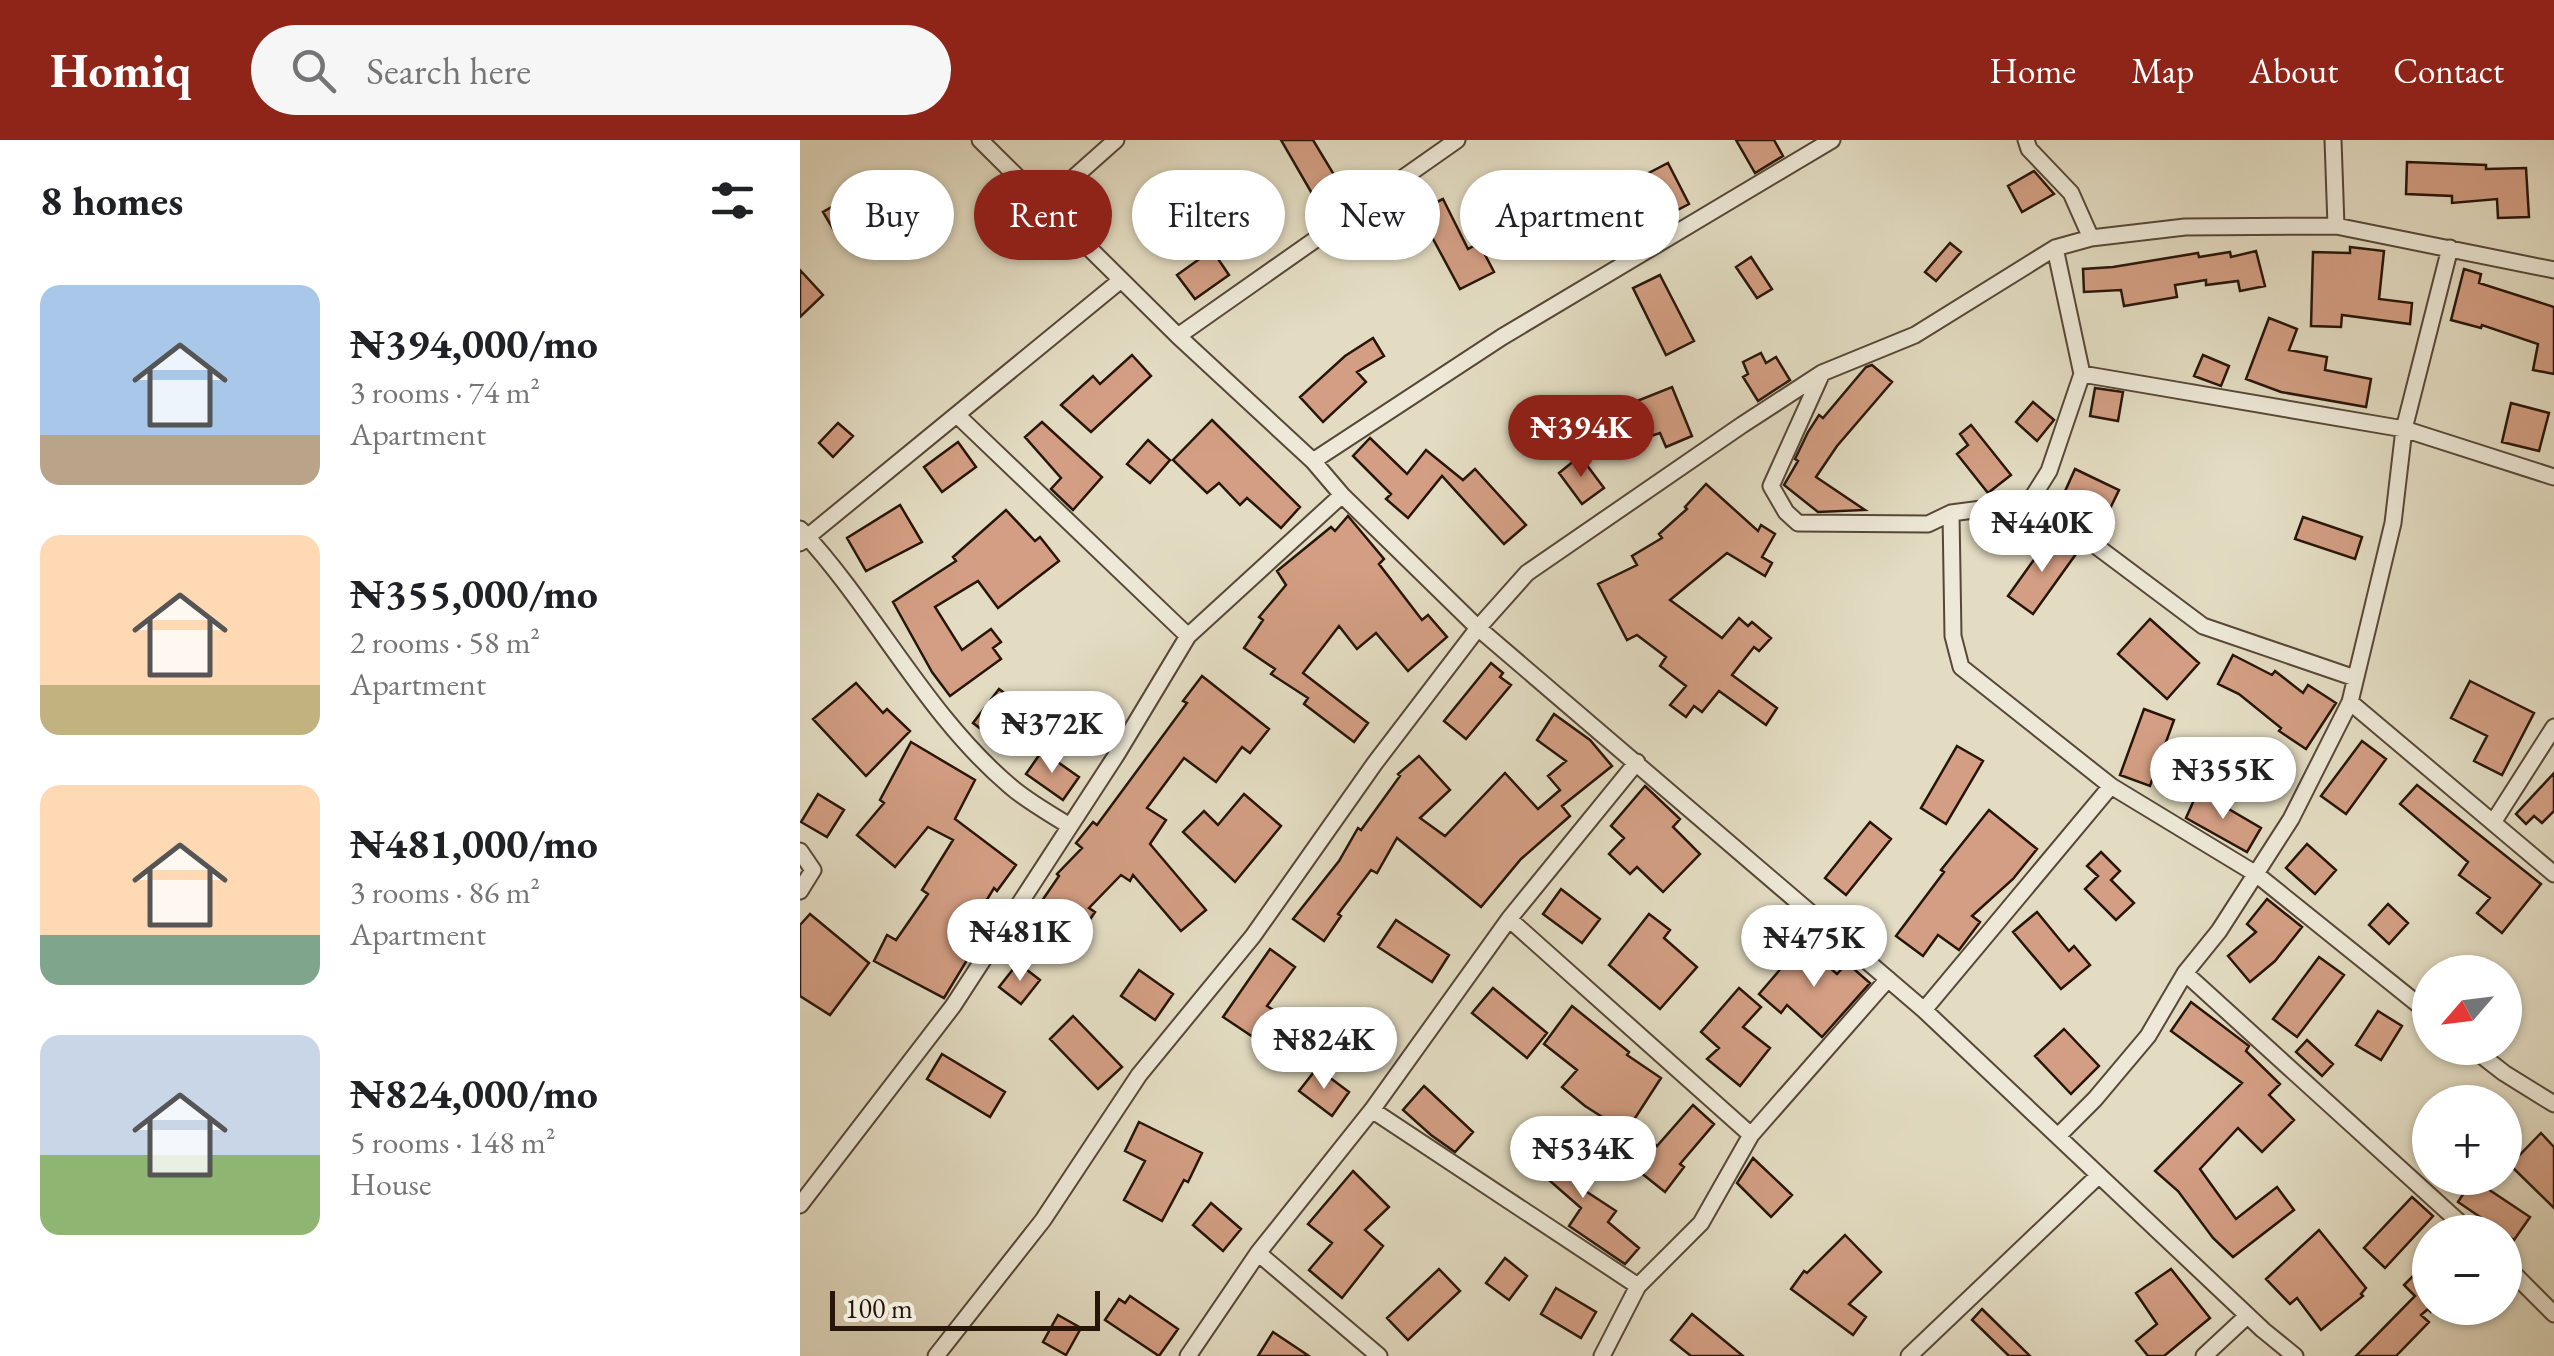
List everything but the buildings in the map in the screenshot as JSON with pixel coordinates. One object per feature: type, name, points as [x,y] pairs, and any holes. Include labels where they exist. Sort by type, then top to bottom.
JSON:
[{"type":"street","points":[[980,140],[1010,170]]},
{"type":"street","points":[[1082,170],[1116,140]]},
{"type":"street","points":[[1178,336],[1457,140]]},
{"type":"street","points":[[1314,462],[1502,337],[1832,140]]},
{"type":"street","points":[[2026,140],[2029,149],[2070,193],[2091,238]]},
{"type":"street","points":[[2333,140],[2336,226]]},
{"type":"street","points":[[936,1356],[1043,1220],[1139,1075],[1253,936],[1375,762],[1478,628],[1528,573],[1822,373],[1915,334],[2054,248],[2091,238],[2185,227],[2336,226],[2554,270]]},
{"type":"street","points":[[2032,498],[2048,471],[2082,374],[2054,248]]},
{"type":"street","points":[[2059,1135],[2148,1036],[2185,973],[2219,932],[2291,818],[2350,702],[2394,523],[2404,429],[2450,248]]},
{"type":"street","points":[[1101,260],[1314,462],[1342,495],[1478,628],[1924,1010],[2247,1316],[2296,1356]]},
{"type":"street","points":[[1068,826],[1010,786],[942,715],[859,598],[802,536],[1121,280]]},
{"type":"street","points":[[1822,373],[1770,486],[1798,523],[1928,524],[1952,513],[2032,498],[2202,626],[2355,678]]},
{"type":"street","points":[[2082,374],[2404,429],[2554,476]]},
{"type":"street","points":[[957,414],[1188,636]]},
{"type":"street","points":[[800,1206],[952,1006],[1117,754],[1188,636],[1342,495]]},
{"type":"street","points":[[1952,513],[1953,636],[1961,667],[2111,786],[2256,874],[2412,1000]]},
{"type":"street","points":[[2350,702],[2554,874]]},
{"type":"street","points":[[2494,821],[2554,727]]},
{"type":"street","points":[[1188,1356],[1258,1253],[1372,1110],[1509,918],[1638,762]]},
{"type":"street","points":[[1924,1010],[2111,786]]},
{"type":"street","points":[[800,851],[813,870],[800,891]]},
{"type":"street","points":[[1509,918],[1752,1136]]},
{"type":"street","points":[[2185,973],[2451,1215]]},
{"type":"street","points":[[1602,1356],[1638,1286],[1701,1223],[1752,1136],[1888,979]]},
{"type":"street","points":[[2494,1065],[2554,1104]]},
{"type":"street","points":[[1372,1110],[1638,1286]]},
{"type":"street","points":[[1909,1356],[2098,1176]]},
{"type":"street","points":[[1258,1253],[1379,1356]]},
{"type":"street","points":[[2522,1282],[2554,1314]]},
{"type":"street","points":[[2204,1356],[2247,1316]]}]
